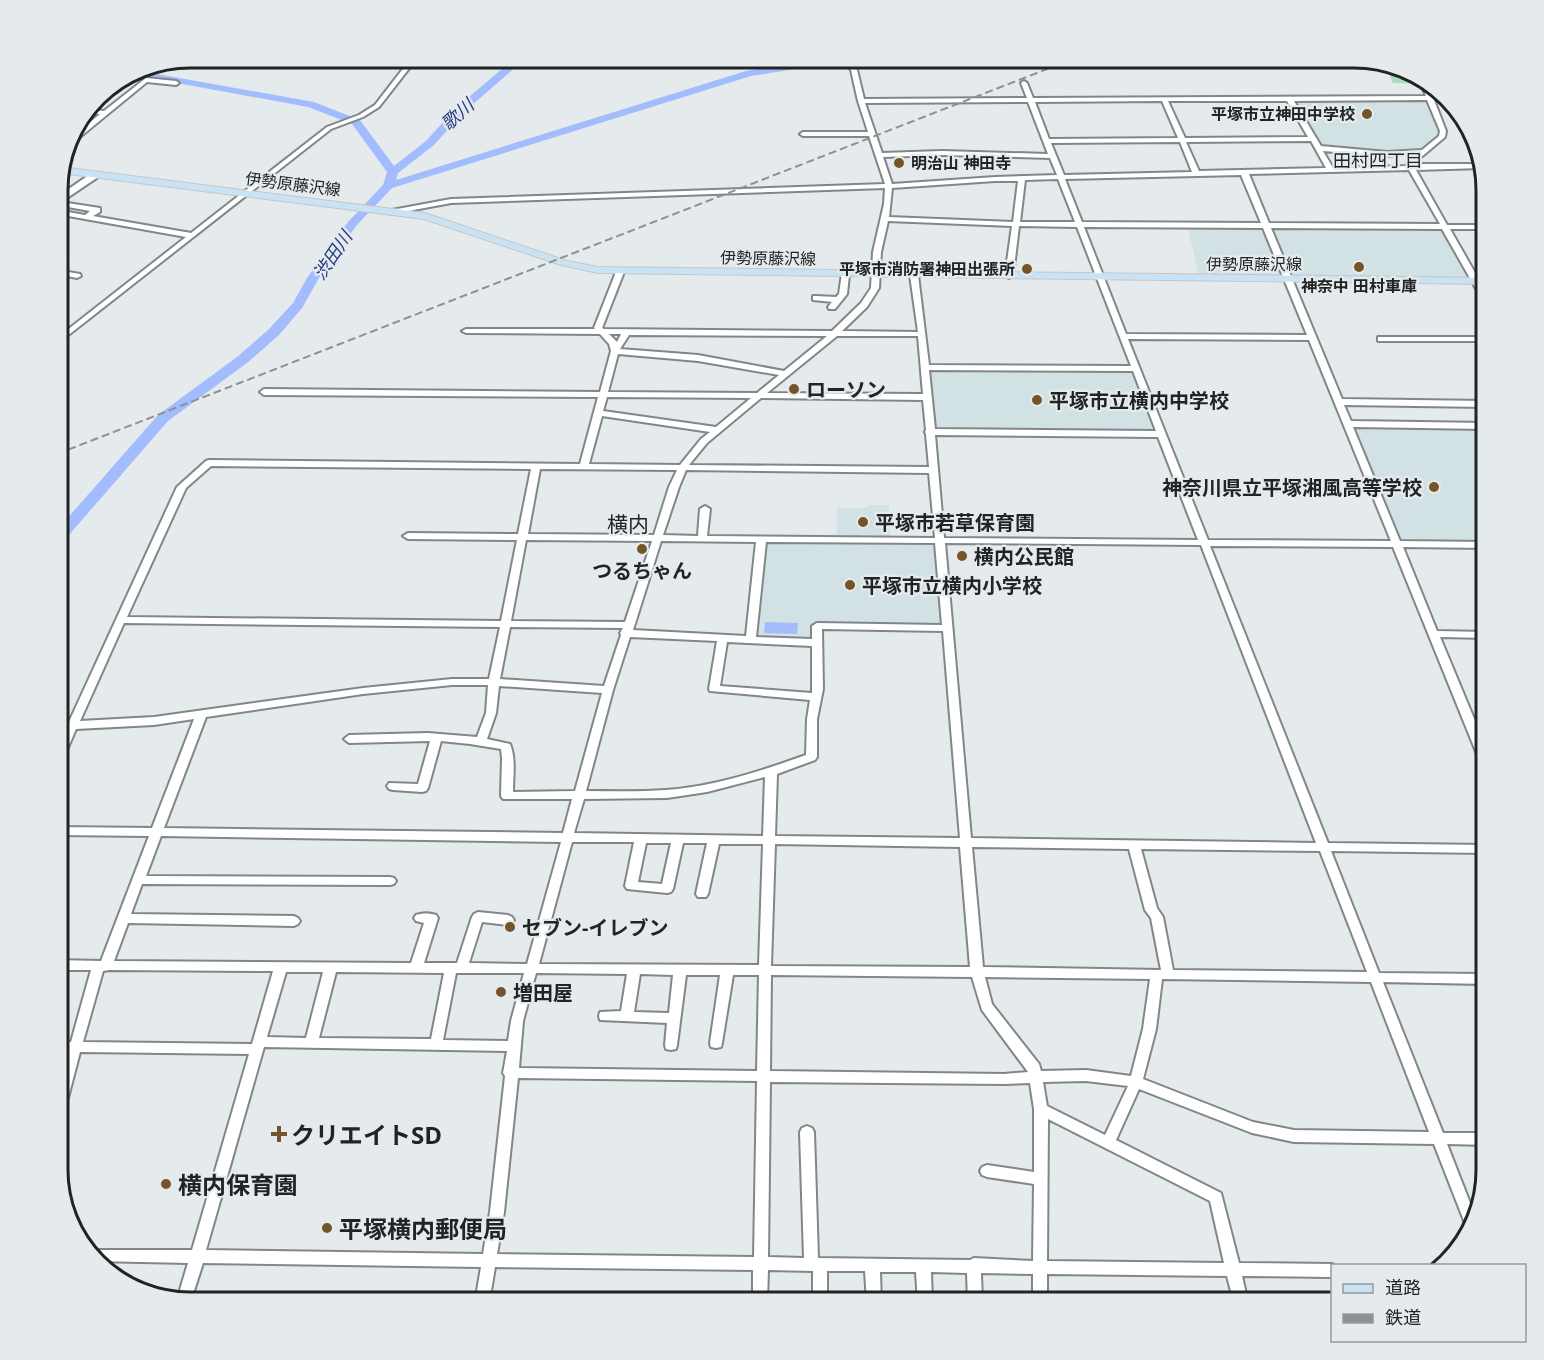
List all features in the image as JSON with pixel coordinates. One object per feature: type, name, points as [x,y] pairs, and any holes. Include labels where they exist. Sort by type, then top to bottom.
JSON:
[{"type":"main road","name":"伊勢原藤沢線","points":[[69,173],[392,212],[444,221],[577,267],[620,272],[1476,281]]},
{"type":"street","points":[[68,333],[328,128],[361,116],[377,106],[406,68]]},
{"type":"street","points":[[484,1292],[497,1212],[513,1046],[531,968],[608,690],[657,538],[683,467],[699,447],[834,334],[872,295],[877,276],[877,252],[889,186],[852,68]]},
{"type":"street","points":[[82,133],[146,80],[176,83]]},
{"type":"street","points":[[1024,83],[1468,1214]]},
{"type":"street","points":[[1428,92],[1443,131],[1442,137],[1409,164],[1476,273]]},
{"type":"street","points":[[1289,98],[1331,170]]},
{"type":"street","points":[[861,101],[1435,98]]},
{"type":"street","points":[[1164,99],[1197,174]]},
{"type":"street","points":[[96,112],[106,113]]},
{"type":"street","points":[[803,134],[872,134]]},
{"type":"street","points":[[1047,141],[1312,139]]},
{"type":"street","points":[[1318,148],[1387,154],[1423,152]]},
{"type":"street","points":[[880,155],[942,153],[1053,156]]},
{"type":"street","points":[[392,212],[451,201],[889,186],[1022,178],[1474,166]]},
{"type":"street","points":[[1244,172],[1476,738]]},
{"type":"street","points":[[68,194],[95,175]]},
{"type":"street","points":[[1009,276],[1022,178]]},
{"type":"street","points":[[68,204],[97,210],[86,217]]},
{"type":"street","points":[[68,214],[190,236]]},
{"type":"street","points":[[884,219],[1016,224],[1476,227]]},
{"type":"street","points":[[615,351],[613,343],[601,331],[599,322],[620,272]]},
{"type":"street","points":[[68,274],[77,276]]},
{"type":"street","points":[[816,298],[835,304],[843,294],[845,275]]},
{"type":"street","points":[[914,275],[925,367],[977,972],[986,1006],[1034,1068],[1041,1109],[1040,1292]]},
{"type":"street","points":[[466,331],[922,334]]},
{"type":"street","points":[[584,466],[615,351],[627,332]]},
{"type":"street","points":[[1123,336],[1312,338]]},
{"type":"street","points":[[1380,339],[1476,339]]},
{"type":"street","points":[[615,351],[698,358],[786,374]]},
{"type":"street","points":[[925,367],[1136,369]]},
{"type":"street","points":[[264,392],[927,397]]},
{"type":"street","points":[[1338,402],[1476,404]]},
{"type":"street","points":[[598,413],[718,430]]},
{"type":"street","points":[[1347,424],[1476,426]]},
{"type":"street","points":[[929,432],[1161,434]]},
{"type":"street","points":[[68,737],[182,487],[209,463],[933,470]]},
{"type":"street","points":[[481,741],[491,713],[494,682],[536,466]]},
{"type":"street","points":[[702,539],[705,508]]},
{"type":"street","points":[[408,536],[1476,545]]},
{"type":"street","points":[[751,639],[761,540]]},
{"type":"street","points":[[120,620],[505,624],[627,629],[723,638],[818,643]]},
{"type":"street","points":[[349,739],[394,736],[481,741],[506,747],[507,796],[666,795],[707,788],[771,772],[810,757],[812,719],[817,697],[817,626],[946,628]]},
{"type":"street","points":[[1433,634],[1476,635]]},
{"type":"street","points":[[723,638],[714,689],[817,697]]},
{"type":"street","points":[[68,725],[201,716],[363,691],[452,682],[494,682],[608,690]]},
{"type":"street","points":[[68,1073],[101,967],[123,918],[201,716]]},
{"type":"street","points":[[393,786],[422,788],[436,739]]},
{"type":"street","points":[[760,1292],[765,971],[771,772]]},
{"type":"street","points":[[68,831],[1476,849]]},
{"type":"street","points":[[641,839],[631,886],[667,889],[678,839]]},
{"type":"street","points":[[702,894],[714,840]]},
{"type":"street","points":[[1108,1142],[1136,1082],[1152,1026],[1162,975],[1157,917],[1151,910],[1134,844]]},
{"type":"street","points":[[138,880],[390,881]]},
{"type":"street","points":[[436,1045],[456,968],[478,917],[508,920]]},
{"type":"street","points":[[123,918],[294,921]]},
{"type":"street","points":[[416,968],[432,918],[420,918]]},
{"type":"street","points":[[68,966],[977,972],[1476,980]]},
{"type":"street","points":[[187,1292],[281,966]]},
{"type":"street","points":[[311,1043],[331,967]]},
{"type":"street","points":[[627,1017],[634,970]]},
{"type":"street","points":[[671,1045],[680,971]]},
{"type":"street","points":[[716,1043],[727,971]]},
{"type":"street","points":[[605,1016],[674,1018]]},
{"type":"street","points":[[68,1047],[257,1046],[311,1043],[513,1046]]},
{"type":"street","points":[[510,1072],[1004,1079],[1102,1074],[1136,1082],[1252,1127],[1294,1136],[1476,1140]]},
{"type":"street","points":[[1041,1109],[1216,1197],[1238,1292]]},
{"type":"street","points":[[807,1132],[819,1292]]},
{"type":"street","points":[[987,1171],[1041,1179]]},
{"type":"street","points":[[102,1255],[489,1262],[1040,1265],[1331,1270]]},
{"type":"street","points":[[872,1264],[873,1292]]},
{"type":"street","points":[[923,1264],[924,1292]]},
{"type":"street","points":[[974,1265],[975,1292]]},
{"type":"shaded area","name":"平塚市立神田中学校","points":[[1428,99],[1440,135],[1419,152],[1393,153],[1321,147],[1292,100]]},
{"type":"shaded area","points":[[1188,228],[1264,228],[1284,278],[1199,277]]},
{"type":"shaded area","points":[[1271,228],[1443,228],[1472,279],[1292,278]]},
{"type":"shaded area","name":"平塚市立横内中学校","points":[[932,368],[1128,370],[1134,373],[1156,429],[1152,432],[937,430],[933,428],[928,370]]},
{"type":"shaded area","name":"神奈川県立平塚湘風高等学校","points":[[1355,428],[1476,429],[1476,542],[1402,541]]},
{"type":"shaded area","name":"平塚市若草保育園","points":[[868,505],[889,505],[890,537],[837,537],[837,508],[867,508]]},
{"type":"shaded area","name":"平塚市立横内小学校","points":[[768,543],[933,545],[935,546],[943,626],[822,624],[816,640],[757,638],[755,636],[765,545]]},
{"type":"green space","points":[[1388,73],[1414,84],[1393,83]]},
{"type":"water","points":[[765,622],[798,623],[797,634],[764,633]]},
{"type":"waterway","name":"歌川","points":[[393,172],[430,143],[459,111],[509,68]]},
{"type":"waterway","points":[[388,186],[750,73],[782,68]]},
{"type":"waterway","name":"渋田川","points":[[149,75],[310,104],[356,122],[393,172]]},
{"type":"waterway","name":"渋田川","points":[[388,186],[393,172]]},
{"type":"waterway","name":"渋田川","points":[[68,527],[163,418],[242,360],[274,332],[298,305],[313,278],[352,224],[388,186]]},
{"type":"waterway","points":[[1381,982],[1476,984]]},
{"type":"waterway","points":[[221,1199],[252,1087]]},
{"type":"waterway","points":[[194,1292],[200,1272]]},
{"type":"railway","points":[[68,450],[1050,68]]},
{"type":"place","name":"平塚市立神田中学校","points":[[1367,114]]},
{"type":"place","name":"明治山 神田寺","points":[[899,163]]},
{"type":"place","name":"神奈中 田村車庫","points":[[1359,267]]},
{"type":"place","name":"平塚市消防署神田出張所","points":[[1027,269]]},
{"type":"place","name":"ローソン","points":[[794,389]]},
{"type":"place","name":"平塚市立横内中学校","points":[[1037,400]]},
{"type":"place","name":"神奈川県立平塚湘風高等学校","points":[[1434,487]]},
{"type":"place","name":"平塚市若草保育園","points":[[863,522]]},
{"type":"place","name":"つるちゃん","points":[[642,549]]},
{"type":"place","name":"横内公民館","points":[[962,556]]},
{"type":"place","name":"平塚市立横内小学校","points":[[850,585]]},
{"type":"place","name":"セブン-イレブン","points":[[510,927]]},
{"type":"place","name":"増田屋","points":[[501,992]]},
{"type":"place","name":"クリエイトSD","points":[[279,1134]]},
{"type":"place","name":"横内保育園","points":[[166,1184]]},
{"type":"place","name":"平塚横内郵便局","points":[[327,1228]]},
{"type":"district","name":"田村四丁目","points":[[1378,160]]},
{"type":"district","name":"横内","points":[[628,524]]}]
